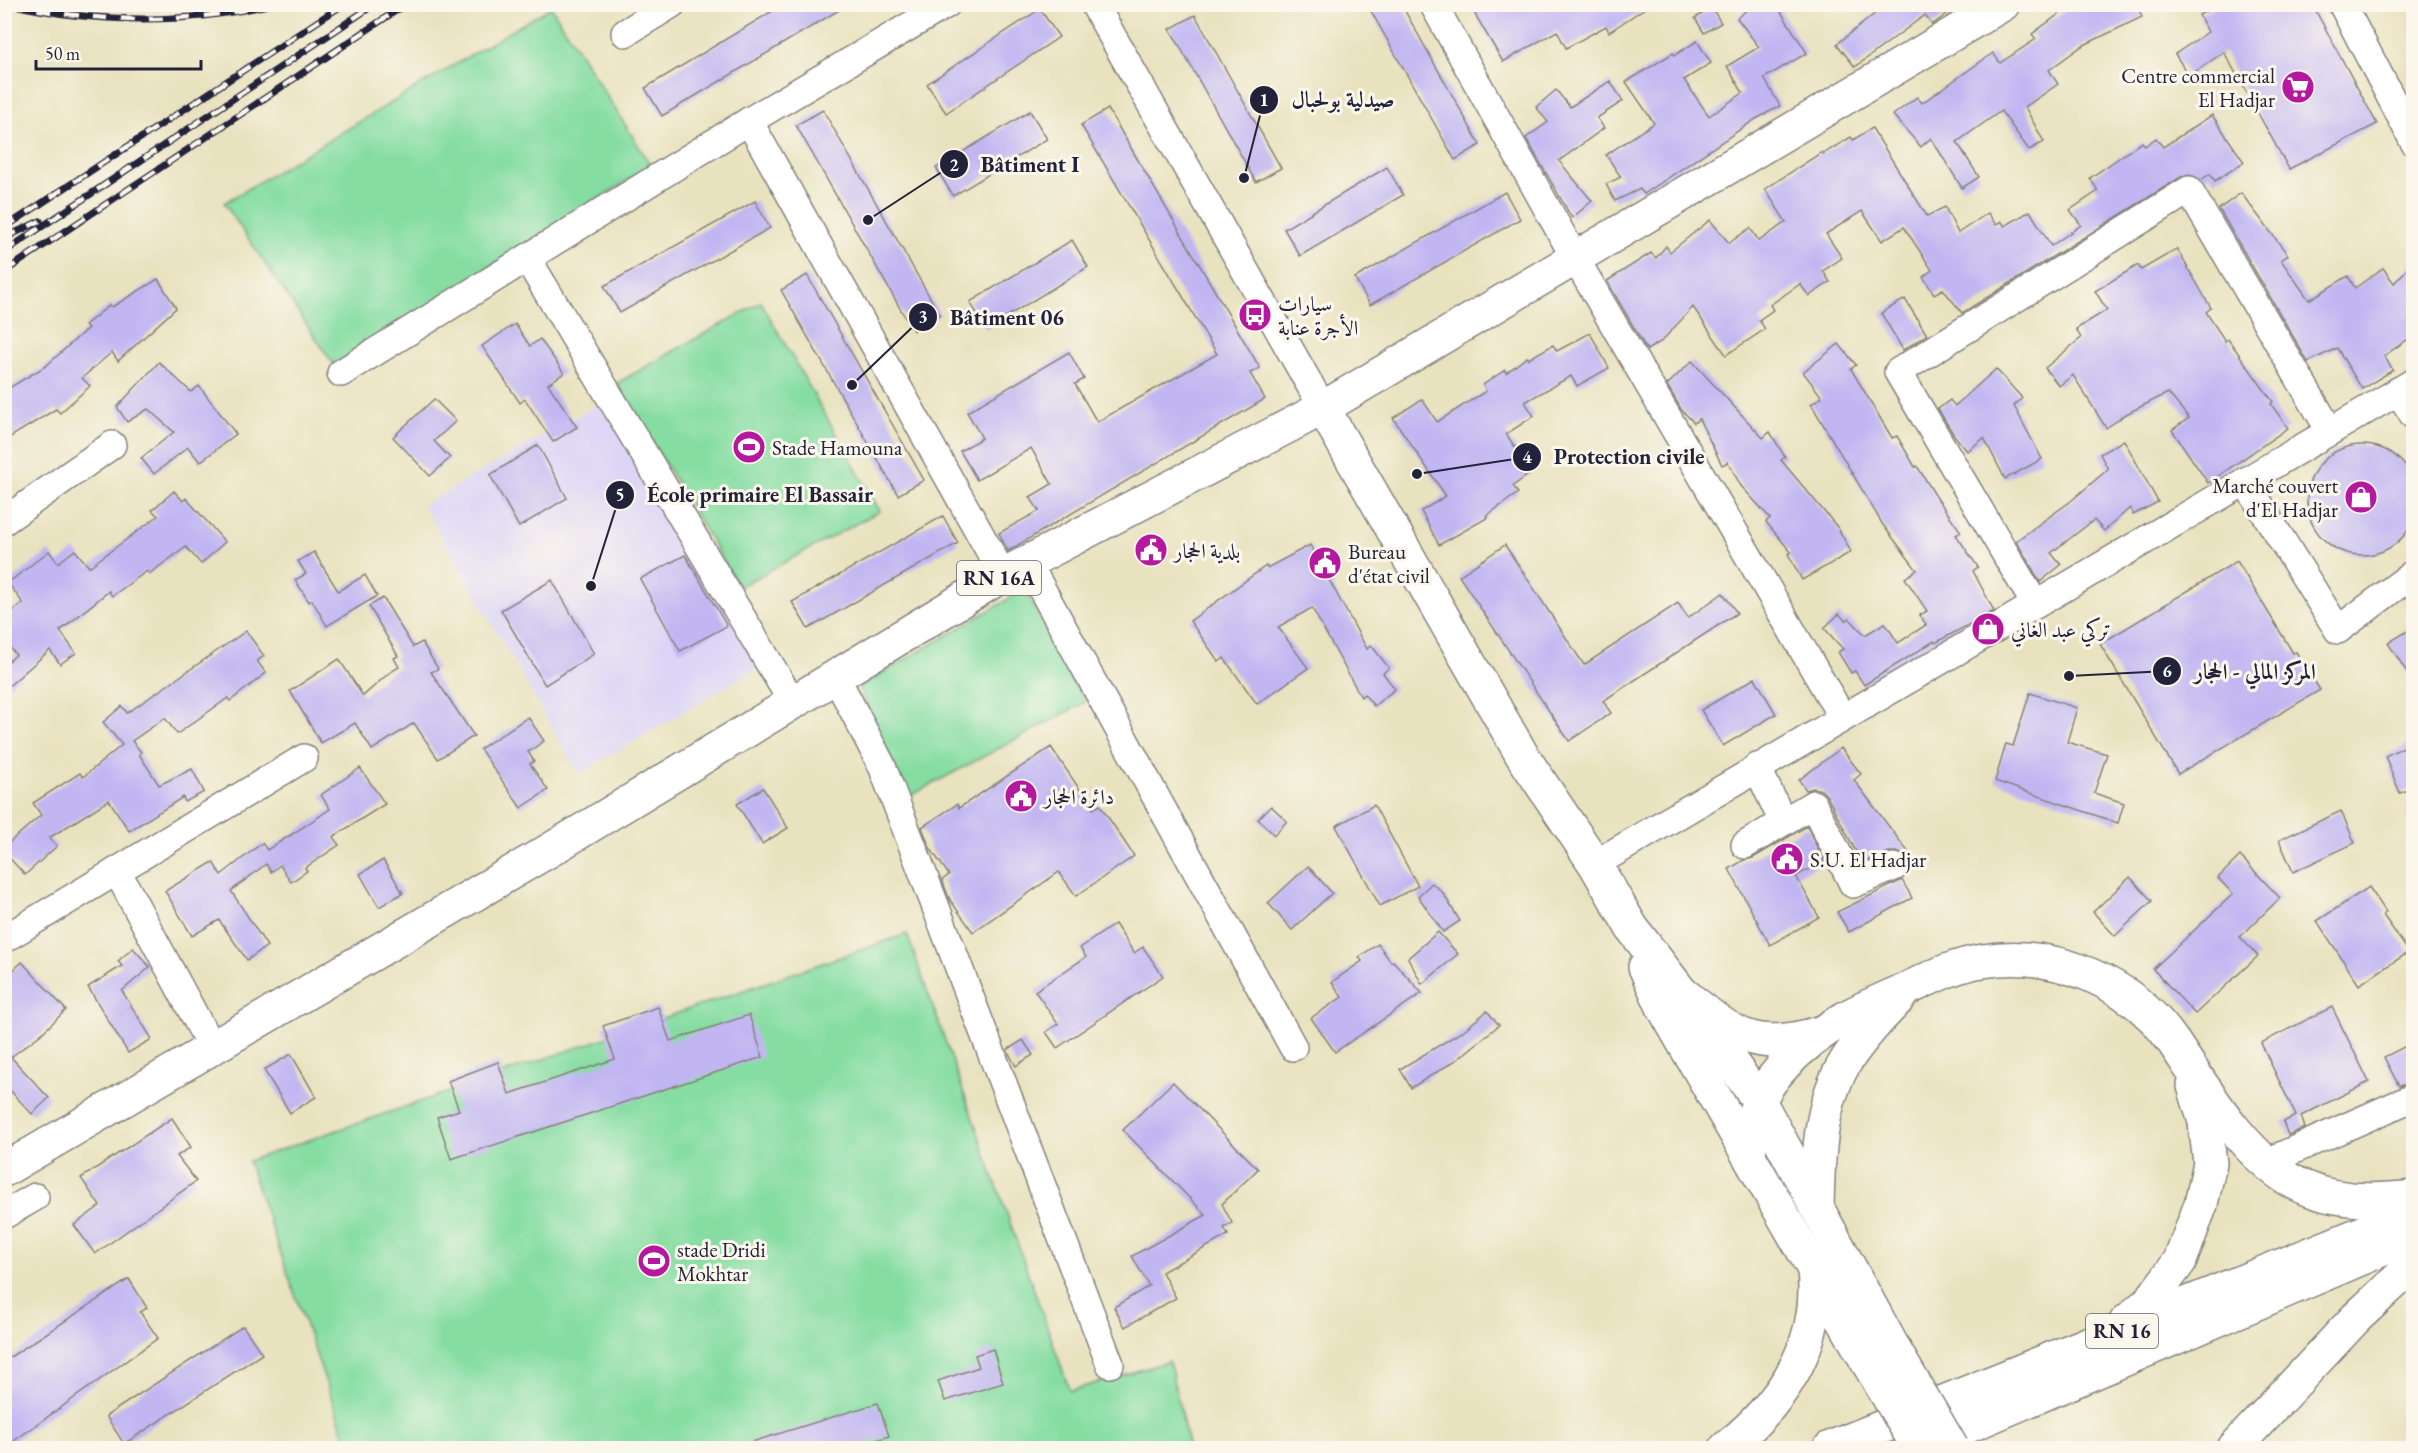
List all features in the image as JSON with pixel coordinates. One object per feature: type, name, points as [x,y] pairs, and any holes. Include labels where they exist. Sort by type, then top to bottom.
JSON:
[{"type":"main road","name":"RN 16A","points":[[4,1170],[213,1050],[1015,568],[1323,408],[2003,4]]},
{"type":"main road","points":[[1323,408],[1522,754],[1595,864],[1632,928],[1759,1101],[1817,1208],[1882,1357],[1917,1449]]},
{"type":"main road","points":[[1632,928],[1641,957],[1663,1007],[1814,1271],[1953,1449]]},
{"type":"main road","points":[[1749,1155],[1752,1122],[1759,1101],[1792,1057],[1821,1032],[1859,1010],[1933,975],[1984,960],[2011,958],[2064,966],[2098,978],[2136,1002],[2173,1041],[2187,1064],[2246,1143],[2293,1182],[2351,1201],[2377,1202],[2414,1197]]},
{"type":"main road","points":[[1817,1208],[1820,1141],[1833,1090],[1845,1063],[1857,1045],[1909,988]]},
{"type":"main road","points":[[1681,992],[1733,1031],[1751,1039],[1784,1042],[1821,1032]]},
{"type":"main road","points":[[2109,1336],[2150,1301],[2180,1262],[2201,1204],[2210,1164],[2205,1122],[2187,1064]]},
{"type":"main road","name":"RN 16","points":[[1830,1449],[2414,1212]]},
{"type":"main road","name":"RN 16","points":[[1917,1449],[2414,1236]]},
{"type":"main road","points":[[2234,1449],[2356,1318],[2414,1264]]},
{"type":"main road","points":[[1726,1449],[1749,1430],[1783,1390],[1807,1344],[1816,1290],[1814,1271]]},
{"type":"street","points":[[625,33],[672,4]]},
{"type":"street","points":[[341,373],[749,121],[947,4]]},
{"type":"street","points":[[1094,4],[1323,408]]},
{"type":"street","points":[[1433,4],[1575,258],[1842,717]]},
{"type":"street","points":[[2342,4],[2414,142]]},
{"type":"street","points":[[749,121],[1015,568],[1293,1047]]},
{"type":"street","points":[[2035,604],[1899,372],[2189,190],[2330,431]]},
{"type":"street","points":[[527,258],[793,702]]},
{"type":"street","points":[[1595,864],[2406,387],[2414,416]]},
{"type":"street","points":[[4,521],[112,445]]},
{"type":"street","points":[[2245,481],[2338,630],[2414,573]]},
{"type":"street","points":[[836,676],[882,766],[1110,1364]]},
{"type":"street","points":[[4,939],[304,758]]},
{"type":"street","points":[[1757,767],[1783,822]]},
{"type":"street","points":[[1745,845],[1813,804],[1853,884],[1894,867]]},
{"type":"street","points":[[117,871],[213,1050]]},
{"type":"street","points":[[2267,1162],[2414,1097]]},
{"type":"street","points":[[4,1215],[35,1197]]},
{"type":"shaded area","points":[[602,402],[761,666],[579,774],[423,505]]},
{"type":"green space","points":[[551,7],[651,166],[334,365],[224,203]]},
{"type":"green space","name":"Stade Hamouna","points":[[761,302],[880,511],[739,587],[617,383]]},
{"type":"green space","points":[[1024,590],[1086,702],[908,797],[859,687]]},
{"type":"green space","name":"stade Dridi Mokhtar","points":[[907,934],[1070,1391],[1169,1361],[1189,1448],[349,1448],[248,1161]]},
{"type":"building","points":[[784,4],[849,4],[662,116],[645,88]]},
{"type":"building","points":[[1367,4],[1401,4],[1480,145],[1455,160]]},
{"type":"building","points":[[1469,4],[1651,4],[1609,32],[1606,26],[1566,48],[1557,31],[1503,62]]},
{"type":"building","points":[[1754,4],[1776,4],[1807,53],[1764,78],[1780,106],[1756,119],[1644,194],[1640,189],[1615,201],[1606,184],[1621,177],[1606,155],[1654,123],[1626,82],[1697,41],[1711,63],[1684,80],[1709,116],[1743,93],[1727,66],[1759,47],[1737,18]]},
{"type":"building","points":[[1887,4],[1960,4],[1932,25],[1925,15],[1855,67],[1837,44]]},
{"type":"building","points":[[2073,4],[2136,4],[2142,17],[2082,46],[2049,70],[2058,84],[2025,107],[2044,142],[2029,150],[2001,111],[1957,142],[1979,177],[1962,188],[1931,138],[1921,147],[1893,115],[1917,97],[1922,103],[1993,53],[2000,63],[2036,39],[2032,34]]},
{"type":"building","points":[[2219,4],[2312,4],[2377,124],[2289,169],[2224,52],[2189,76],[2175,54],[2208,32],[2199,15]]},
{"type":"building","points":[[1712,8],[1721,23],[1704,33],[1695,18]]},
{"type":"building","points":[[1040,9],[1059,37],[946,113],[927,84]]},
{"type":"building","points":[[1195,15],[1281,168],[1256,182],[1170,29]]},
{"type":"building","points":[[1610,81],[1623,101],[1597,118],[1604,128],[1559,161],[1592,201],[1572,218],[1526,138],[1548,122],[1536,107],[1556,90],[1570,107]]},
{"type":"building","points":[[1108,109],[1260,368],[1250,373],[1265,399],[1008,551],[999,533],[1039,511],[1030,497],[1052,484],[1031,448],[977,480],[960,451],[982,438],[967,412],[1069,352],[1084,379],[1075,384],[1097,422],[1217,354],[1081,125]]},
{"type":"building","points":[[823,110],[940,315],[913,331],[796,125]]},
{"type":"building","points":[[1030,111],[1047,139],[953,196],[936,168]]},
{"type":"building","points":[[2212,115],[2244,162],[2215,181],[2210,174],[2201,180],[2189,174],[2181,177],[1962,313],[1943,289],[1934,294],[1923,277],[1932,270],[1904,227],[1882,241],[1862,211],[1826,234],[1842,258],[1823,271],[1830,282],[1809,296],[1800,284],[1770,305],[1773,310],[1759,320],[1765,329],[1726,355],[1693,307],[1662,341],[1647,350],[1607,281],[1651,253],[1656,258],[1666,246],[1670,252],[1710,220],[1729,243],[1750,228],[1759,241],[1786,222],[1765,189],[1822,152],[1823,154],[1851,137],[1853,140],[1872,128],[1927,216],[1945,207],[1958,233],[1988,213],[1996,225],[2001,221],[2005,226],[2030,211],[2051,246],[2081,225],[2070,210],[2098,191],[2090,178],[2142,142],[2145,146],[2156,138],[2163,147]]},
{"type":"building","points":[[1387,167],[1403,195],[1300,256],[1284,229]]},
{"type":"building","points":[[1505,192],[1520,219],[1370,305],[1355,278]]},
{"type":"building","points":[[2241,193],[2288,255],[2281,260],[2309,300],[2348,276],[2355,288],[2383,268],[2394,283],[2414,262],[2414,335],[2384,356],[2393,370],[2362,389],[2337,348],[2308,362],[2219,209]]},
{"type":"building","points":[[755,201],[770,228],[620,313],[604,286]]},
{"type":"building","points":[[1072,240],[1088,267],[986,329],[970,302]]},
{"type":"building","points":[[2177,249],[2211,308],[2206,312],[2225,341],[2228,339],[2273,402],[2271,404],[2288,428],[2208,483],[2172,430],[2189,418],[2168,393],[2120,417],[2106,428],[2073,375],[2059,386],[2045,368],[2081,338],[2076,329],[2107,310],[2095,291],[2138,265],[2141,270]]},
{"type":"building","points":[[807,275],[924,480],[898,495],[781,290]]},
{"type":"building","points":[[158,279],[176,308],[118,361],[112,352],[82,378],[90,386],[60,413],[56,409],[4,441],[4,391],[46,366],[88,328],[85,325],[110,305],[112,307]]},
{"type":"building","points":[[1905,299],[1927,335],[1903,350],[1881,313]]},
{"type":"building","points":[[515,324],[530,346],[540,339],[564,373],[548,384],[577,427],[553,442],[525,399],[520,403],[482,346]]},
{"type":"building","points":[[1590,333],[1609,368],[1577,386],[1571,376],[1525,402],[1534,416],[1506,434],[1532,472],[1513,486],[1518,493],[1486,516],[1487,518],[1439,545],[1421,511],[1446,496],[1393,418],[1422,399],[1437,422],[1486,391],[1483,385],[1505,370],[1506,373],[1527,357],[1528,359],[1553,345],[1557,351]]},
{"type":"building","points":[[1839,344],[1856,365],[1851,369],[1892,438],[1897,436],[1915,467],[1917,466],[1961,532],[1956,535],[1978,567],[1973,571],[1994,611],[1935,643],[1934,641],[1864,685],[1855,671],[1851,673],[1838,652],[1843,649],[1824,628],[1839,614],[1846,621],[1849,618],[1865,635],[1885,623],[1898,643],[1926,625],[1920,615],[1927,611],[1905,578],[1917,570],[1883,525],[1811,404],[1822,397],[1803,372]]},
{"type":"building","points":[[1692,361],[1763,438],[1770,432],[1785,457],[1781,460],[1838,528],[1851,552],[1802,580],[1788,554],[1791,552],[1766,522],[1770,518],[1741,486],[1728,462],[1722,465],[1699,419],[1694,423],[1681,409],[1667,385]]},
{"type":"building","points":[[159,362],[191,392],[199,386],[236,434],[200,462],[188,447],[154,474],[141,458],[174,432],[148,409],[127,422],[117,407]]},
{"type":"building","points":[[1996,369],[2022,398],[2014,406],[2042,459],[2005,479],[1984,438],[1967,451],[1938,409],[1950,400],[1955,406]]},
{"type":"building","points":[[434,399],[456,421],[434,441],[450,458],[430,476],[393,437]]},
{"type":"building","points":[[2124,440],[2158,502],[2133,515],[2130,508],[2104,531],[2094,520],[2051,553],[2061,565],[2040,582],[2016,541],[2071,501],[2108,469],[2100,454]]},
{"type":"building","points":[[538,445],[567,498],[519,527],[490,475]]},
{"type":"building","name":"Marché couvert d'El Hadjar","points":[[2362,445],[2383,449],[2401,461],[2413,479],[2417,500],[2413,521],[2401,539],[2383,551],[2362,555],[2341,551],[2323,539],[2311,521],[2307,500],[2311,479],[2323,461],[2341,449]]},
{"type":"building","points":[[174,491],[183,501],[186,498],[225,542],[201,564],[186,547],[149,574],[147,571],[112,596],[109,591],[60,631],[76,653],[60,664],[50,650],[4,690],[4,665],[16,655],[4,640],[4,618],[23,603],[8,583],[49,551],[58,563],[75,550],[89,567],[158,516],[152,510]]},
{"type":"building","points":[[943,516],[958,543],[808,629],[792,602]]},
{"type":"building","points":[[1310,545],[1367,649],[1371,645],[1389,668],[1383,673],[1395,689],[1374,706],[1364,694],[1361,697],[1312,608],[1278,627],[1308,668],[1257,704],[1224,658],[1219,662],[1190,621],[1266,566],[1267,568]]},
{"type":"building","points":[[1505,545],[1584,665],[1678,603],[1688,618],[1723,593],[1737,613],[1603,701],[1611,713],[1569,741],[1459,576]]},
{"type":"building","points":[[314,552],[338,591],[365,575],[377,596],[327,626],[312,600],[309,602],[295,580],[306,574],[298,561]]},
{"type":"building","points":[[685,555],[727,626],[680,651],[640,579]]},
{"type":"building","points":[[2237,561],[2293,653],[2296,652],[2320,690],[2178,774],[2100,644]]},
{"type":"building","points":[[552,580],[594,654],[545,685],[501,610]]},
{"type":"building","points":[[383,598],[413,647],[422,642],[438,669],[431,672],[474,736],[438,759],[414,723],[372,750],[355,723],[321,743],[290,691],[339,659],[363,696],[399,667],[394,658],[398,656],[369,606]]},
{"type":"building","points":[[2414,627],[2414,683],[2388,643]]},
{"type":"building","points":[[246,631],[264,656],[257,661],[266,673],[230,701],[228,698],[177,734],[165,718],[132,741],[141,752],[139,754],[159,785],[192,769],[204,792],[185,802],[183,797],[129,831],[109,800],[49,838],[57,846],[25,875],[4,852],[4,847],[41,815],[33,803],[80,773],[83,777],[122,745],[103,722],[122,706],[127,713]]},
{"type":"building","points":[[1755,678],[1776,714],[1723,746],[1701,710]]},
{"type":"building","points":[[2030,693],[2077,708],[2067,742],[2107,754],[2094,793],[2124,803],[2118,823],[1995,781],[2006,744],[2013,746]]},
{"type":"building","points":[[528,717],[544,741],[528,752],[534,761],[530,764],[548,790],[521,808],[480,749]]},
{"type":"building","points":[[2414,742],[2414,788],[2400,793],[2385,756]]},
{"type":"building","points":[[1051,747],[1093,809],[1100,805],[1134,856],[1076,896],[1059,872],[973,932],[950,900],[942,880],[949,875],[930,848],[922,827],[957,804],[959,808]]},
{"type":"building","points":[[1841,748],[1861,774],[1854,780],[1909,853],[1905,856],[1897,852],[1889,852],[1862,863],[1827,796],[1821,790],[1814,788],[1806,790],[1799,780]]},
{"type":"building","points":[[360,768],[385,804],[333,837],[339,845],[305,868],[307,871],[291,882],[280,865],[271,872],[266,864],[231,891],[267,946],[247,960],[219,920],[192,936],[165,891],[213,862],[221,875],[262,843],[267,850],[330,809],[321,795]]},
{"type":"building","points":[[763,788],[788,828],[762,844],[737,804]]},
{"type":"building","points":[[1374,805],[1418,886],[1380,906],[1336,826]]},
{"type":"building","points":[[1271,806],[1287,821],[1274,835],[1258,819]]},
{"type":"building","points":[[2341,811],[2355,843],[2293,872],[2279,840]]},
{"type":"building","points":[[1807,826],[1824,862],[1796,876],[1819,917],[1770,945],[1729,869],[1744,860],[1753,858]]},
{"type":"building","points":[[2240,856],[2280,898],[2240,937],[2258,956],[2195,1014],[2153,969],[2233,894],[2218,878]]},
{"type":"building","points":[[383,860],[403,893],[379,907],[360,874]]},
{"type":"building","points":[[1308,866],[1332,893],[1292,930],[1268,903]]},
{"type":"building","points":[[2130,877],[2152,901],[2115,936],[2093,912]]},
{"type":"building","points":[[1902,880],[1912,898],[1849,932],[1837,912]]},
{"type":"building","points":[[1432,883],[1443,893],[1460,921],[1443,932],[1418,896]]},
{"type":"building","points":[[2369,887],[2386,912],[2383,915],[2409,952],[2359,985],[2317,921]]},
{"type":"building","points":[[1115,924],[1134,953],[1143,947],[1163,976],[1057,1048],[1046,1032],[1058,1024],[1035,991],[1086,957],[1080,948]]},
{"type":"building","points":[[1438,932],[1458,954],[1422,984],[1408,958]]},
{"type":"building","points":[[1378,944],[1391,962],[1393,961],[1422,993],[1335,1052],[1311,1018],[1342,997],[1332,982],[1362,961],[1359,957]]},
{"type":"building","points":[[133,948],[150,967],[122,991],[152,1039],[128,1053],[88,987],[122,966],[118,961]]},
{"type":"building","points":[[22,962],[66,1010],[40,1035],[11,1057],[49,1098],[32,1114],[4,1084],[4,979]]},
{"type":"building","points":[[658,1007],[670,1041],[749,1015],[763,1057],[451,1159],[437,1117],[459,1110],[448,1081],[498,1062],[509,1094],[615,1059],[603,1026]]},
{"type":"building","points":[[2332,1007],[2369,1082],[2301,1116],[2305,1128],[2288,1135],[2283,1122],[2296,1116],[2261,1043]]},
{"type":"building","points":[[1487,1011],[1499,1025],[1458,1059],[1411,1088],[1400,1069],[1463,1031]]},
{"type":"building","points":[[1023,1040],[1033,1055],[1016,1066],[1007,1050]]},
{"type":"building","points":[[2414,1042],[2414,1082],[2399,1086],[2384,1057]]},
{"type":"building","points":[[291,1054],[316,1097],[290,1113],[264,1070]]},
{"type":"building","points":[[1173,1082],[1258,1169],[1222,1204],[1232,1223],[1224,1228],[1228,1235],[1162,1272],[1176,1298],[1125,1327],[1114,1307],[1149,1286],[1132,1256],[1206,1215],[1123,1130]]},
{"type":"building","points":[[172,1118],[191,1147],[177,1156],[196,1181],[95,1254],[74,1225],[100,1206],[81,1178]]},
{"type":"building","points":[[129,1279],[147,1308],[140,1312],[158,1338],[4,1448],[4,1361]]},
{"type":"building","points":[[243,1326],[262,1354],[124,1444],[106,1416]]},
{"type":"building","points":[[993,1349],[1003,1383],[945,1401],[938,1381],[979,1367],[975,1355]]},
{"type":"building","points":[[878,1403],[889,1436],[848,1449],[746,1449],[745,1444]]},
{"type":"railway","points":[[10,4],[74,15],[140,19],[207,16],[271,4]]},
{"type":"railway","points":[[4,228],[344,4]]},
{"type":"railway","points":[[4,252],[375,4]]},
{"type":"railway","points":[[4,272],[406,4]]},
{"type":"railway","points":[[4,238],[40,221]]},
{"type":"place","name":"Centre commercial El Hadjar","points":[[2298,87]]},
{"type":"place","name":"صيدلية بولحبال","points":[[1244,178]]},
{"type":"place","name":"Bâtiment I","points":[[868,220]]},
{"type":"place","name":"سيارات الأجرة عنابة","points":[[1255,315]]},
{"type":"place","name":"Bâtiment 06","points":[[852,385]]},
{"type":"place","name":"Stade Hamouna","points":[[749,447]]},
{"type":"place","name":"Protection civile","points":[[1417,474]]},
{"type":"place","name":"Marché couvert d'El Hadjar","points":[[2361,497]]},
{"type":"place","name":"بلدية الحجار","points":[[1151,550]]},
{"type":"place","name":"Bureau d'état civil","points":[[1325,563]]},
{"type":"place","name":"École primaire El Bassair","points":[[591,586]]},
{"type":"place","name":"تركي عبد الغاني","points":[[1988,629]]},
{"type":"place","name":"المركز المالي - الحجار","points":[[2069,676]]},
{"type":"place","name":"دائرة الحجار","points":[[1021,796]]},
{"type":"place","name":"S.U. El Hadjar","points":[[1787,859]]},
{"type":"place","name":"stade Dridi Mokhtar","points":[[654,1261]]}]
